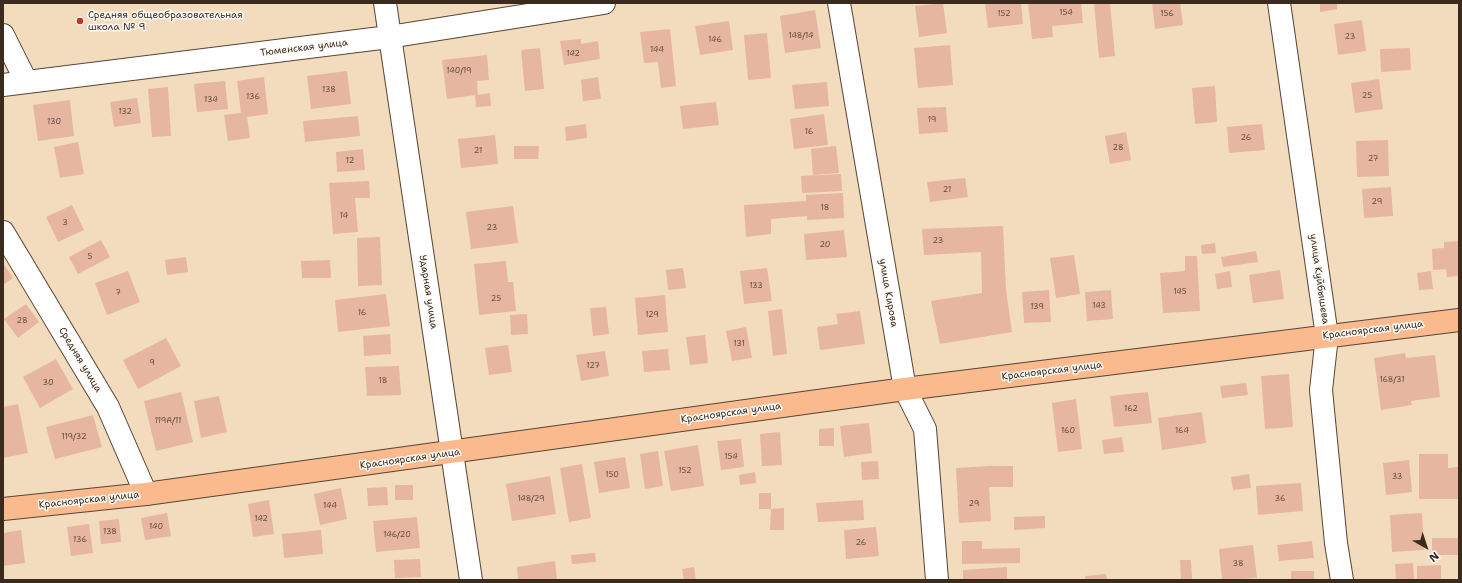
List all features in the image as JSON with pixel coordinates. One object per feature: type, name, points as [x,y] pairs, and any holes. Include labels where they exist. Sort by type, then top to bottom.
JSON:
[{"type":"main road","name":"Красноярская улица","points":[[3,510],[146,494],[452,453],[904,389],[1459,320]]},
{"type":"street","name":"Ударная улица","points":[[385,3],[389,38],[471,580]]},
{"type":"street","name":"Тюменская улица","points":[[3,85],[389,38],[604,3]]},
{"type":"street","name":"улица Кирова","points":[[839,3],[904,389],[925,429],[937,580]]},
{"type":"street","name":"улица Куйбышева","points":[[1279,3],[1327,336],[1321,390],[1336,543],[1342,580]]},
{"type":"street","points":[[3,35],[26,81]]},
{"type":"street","name":"Средняя улица","points":[[3,232],[108,407],[146,494]]},
{"type":"building","points":[[943,3],[947,33],[919,37],[915,6]]},
{"type":"building","points":[[985,3],[1021,3],[1023,24],[988,28]]},
{"type":"building","points":[[1028,3],[1081,3],[1083,23],[1052,26],[1053,37],[1032,39]]},
{"type":"building","points":[[1094,3],[1110,3],[1115,56],[1099,58]]},
{"type":"building","points":[[1152,3],[1180,3],[1183,25],[1155,29]]},
{"type":"building","points":[[1320,3],[1337,3],[1337,9],[1320,12]]},
{"type":"building","points":[[815,10],[821,48],[785,53],[780,16]]},
{"type":"building","points":[[1362,20],[1366,51],[1338,55],[1334,24]]},
{"type":"building","points":[[729,21],[733,50],[700,55],[695,26]]},
{"type":"building","points":[[670,29],[676,86],[661,88],[658,62],[644,63],[640,32]]},
{"type":"building","points":[[767,33],[771,78],[748,80],[744,35]]},
{"type":"building","points":[[581,39],[581,44],[598,41],[600,59],[564,65],[560,41]]},
{"type":"building","points":[[950,45],[953,85],[918,88],[914,48]]},
{"type":"building","points":[[540,48],[544,89],[525,91],[521,50]]},
{"type":"building","points":[[1410,48],[1411,70],[1381,72],[1380,49]]},
{"type":"building","points":[[487,55],[489,80],[477,81],[478,95],[490,93],[491,106],[476,107],[475,95],[447,99],[442,60]]},
{"type":"building","points":[[347,71],[351,104],[311,109],[307,76]]},
{"type":"building","points":[[264,77],[268,114],[247,117],[250,138],[228,141],[224,115],[241,113],[237,81]]},
{"type":"building","points":[[598,77],[601,99],[583,101],[581,80]]},
{"type":"building","points":[[1379,79],[1383,109],[1355,113],[1351,83]]},
{"type":"building","points":[[225,81],[228,109],[197,112],[194,84]]},
{"type":"building","points":[[827,82],[829,106],[795,109],[792,85]]},
{"type":"building","points":[[1215,86],[1217,122],[1195,124],[1192,88]]},
{"type":"building","points":[[168,87],[171,136],[152,137],[148,89]]},
{"type":"building","points":[[137,98],[141,123],[114,127],[110,102]]},
{"type":"building","points":[[70,100],[74,136],[38,141],[33,105]]},
{"type":"building","points":[[716,102],[719,125],[683,129],[680,106]]},
{"type":"building","points":[[946,107],[948,132],[919,134],[917,108]]},
{"type":"building","points":[[824,114],[828,145],[794,149],[790,119]]},
{"type":"building","points":[[358,116],[360,136],[305,142],[303,121]]},
{"type":"building","points":[[586,124],[587,138],[566,141],[565,127]]},
{"type":"building","points":[[1262,124],[1265,150],[1229,153],[1227,127]]},
{"type":"building","points":[[1126,132],[1131,160],[1110,164],[1105,136]]},
{"type":"building","points":[[495,135],[498,164],[461,168],[458,139]]},
{"type":"building","points":[[1388,140],[1389,176],[1357,177],[1356,141]]},
{"type":"building","points":[[78,142],[84,174],[60,178],[54,147]]},
{"type":"building","points":[[514,146],[539,146],[538,159],[514,159]]},
{"type":"building","points":[[836,146],[839,173],[813,175],[811,149]]},
{"type":"building","points":[[363,149],[365,170],[337,172],[336,152]]},
{"type":"building","points":[[841,174],[842,191],[802,193],[801,176]]},
{"type":"building","points":[[965,178],[968,197],[930,202],[927,182]]},
{"type":"building","points":[[369,181],[370,198],[355,198],[358,232],[333,234],[329,183]]},
{"type":"building","points":[[1391,187],[1393,216],[1364,218],[1362,189]]},
{"type":"building","points":[[843,193],[844,218],[807,220],[807,216],[771,219],[771,234],[746,237],[744,205],[806,201],[806,195]]},
{"type":"building","points":[[72,205],[84,230],[58,242],[46,217]]},
{"type":"building","points":[[513,206],[518,243],[471,249],[466,212]]},
{"type":"building","points":[[1003,226],[1006,290],[1012,332],[940,344],[931,301],[982,293],[981,252],[924,255],[922,229]]},
{"type":"building","points":[[844,230],[847,257],[806,260],[804,234]]},
{"type":"building","points":[[380,237],[382,285],[358,286],[357,238]]},
{"type":"building","points":[[101,240],[110,257],[78,274],[69,257]]},
{"type":"building","points":[[1459,241],[1459,276],[1447,277],[1446,269],[1433,270],[1432,249],[1444,248],[1444,242]]},
{"type":"building","points":[[1215,243],[1216,253],[1202,254],[1201,245]]},
{"type":"building","points":[[1256,251],[1258,262],[1223,267],[1221,257]]},
{"type":"building","points":[[1074,255],[1080,294],[1056,298],[1050,258]]},
{"type":"building","points":[[1185,256],[1197,256],[1200,311],[1163,313],[1160,273],[1185,271]]},
{"type":"building","points":[[186,257],[188,272],[167,275],[165,260]]},
{"type":"building","points":[[330,260],[331,278],[302,278],[301,261]]},
{"type":"building","points":[[506,261],[508,282],[513,282],[516,311],[479,315],[474,264]]},
{"type":"building","points":[[3,263],[13,278],[3,285]]},
{"type":"building","points":[[683,268],[686,288],[668,290],[666,270]]},
{"type":"building","points":[[767,268],[772,301],[744,304],[740,271]]},
{"type":"building","points":[[1280,270],[1284,299],[1253,303],[1249,275]]},
{"type":"building","points":[[128,271],[140,302],[107,315],[95,283]]},
{"type":"building","points":[[1230,271],[1232,287],[1217,289],[1215,274]]},
{"type":"building","points":[[1431,271],[1433,289],[1419,290],[1417,273]]},
{"type":"building","points":[[1049,290],[1051,322],[1024,323],[1022,292]]},
{"type":"building","points":[[1111,290],[1113,319],[1087,321],[1085,292]]},
{"type":"building","points":[[386,294],[390,326],[338,332],[335,300]]},
{"type":"building","points":[[665,295],[668,332],[638,335],[635,298]]},
{"type":"building","points":[[26,304],[39,322],[18,338],[4,319]]},
{"type":"building","points":[[606,307],[609,334],[593,336],[590,308]]},
{"type":"building","points":[[782,309],[787,354],[773,356],[768,311]]},
{"type":"building","points":[[860,311],[865,344],[820,350],[817,327],[838,324],[836,314]]},
{"type":"building","points":[[527,314],[528,334],[511,335],[510,315]]},
{"type":"building","points":[[746,327],[752,358],[732,361],[726,331]]},
{"type":"building","points":[[390,334],[391,354],[364,356],[363,336]]},
{"type":"building","points":[[705,335],[708,363],[690,365],[686,337]]},
{"type":"building","points":[[166,338],[181,366],[138,389],[123,360]]},
{"type":"building","points":[[508,345],[512,372],[489,375],[485,348]]},
{"type":"building","points":[[668,349],[670,370],[644,372],[642,351]]},
{"type":"building","points":[[605,351],[609,376],[581,381],[576,355]]},
{"type":"building","points":[[1405,353],[1406,358],[1435,355],[1440,397],[1411,401],[1412,405],[1381,410],[1374,358]]},
{"type":"building","points":[[56,359],[73,389],[40,408],[23,377]]},
{"type":"building","points":[[399,366],[401,395],[367,396],[365,367]]},
{"type":"building","points":[[1289,374],[1293,427],[1265,429],[1261,376]]},
{"type":"building","points":[[1246,383],[1248,395],[1222,398],[1220,386]]},
{"type":"building","points":[[181,392],[193,442],[156,451],[144,401]]},
{"type":"building","points":[[1148,392],[1152,423],[1114,427],[1110,396]]},
{"type":"building","points":[[219,396],[227,432],[201,438],[194,401]]},
{"type":"building","points":[[1076,399],[1082,449],[1058,452],[1052,403]]},
{"type":"building","points":[[18,404],[28,453],[3,458],[3,407]]},
{"type":"building","points":[[1202,412],[1206,443],[1162,450],[1158,418]]},
{"type":"building","points":[[93,415],[102,447],[55,459],[46,427]]},
{"type":"building","points":[[869,423],[872,453],[844,457],[840,426]]},
{"type":"building","points":[[834,428],[834,446],[819,446],[819,429]]},
{"type":"building","points":[[780,432],[782,465],[762,466],[760,434]]},
{"type":"building","points":[[1122,437],[1124,452],[1104,454],[1102,440]]},
{"type":"building","points":[[741,439],[744,467],[721,470],[717,441]]},
{"type":"building","points":[[698,445],[704,486],[671,491],[664,451]]},
{"type":"building","points":[[658,451],[663,486],[645,489],[640,454]]},
{"type":"building","points":[[1419,454],[1448,454],[1448,468],[1459,467],[1459,499],[1419,499]]},
{"type":"building","points":[[625,457],[630,488],[599,493],[594,462]]},
{"type":"building","points":[[1409,460],[1412,492],[1386,495],[1383,463]]},
{"type":"building","points":[[878,461],[879,479],[862,480],[861,462]]},
{"type":"building","points":[[582,464],[591,518],[569,522],[560,468]]},
{"type":"building","points":[[1013,466],[1013,487],[989,487],[991,521],[959,523],[956,468]]},
{"type":"building","points":[[755,472],[756,483],[740,485],[739,475]]},
{"type":"building","points":[[1249,474],[1251,488],[1233,490],[1231,477]]},
{"type":"building","points":[[550,476],[556,514],[512,521],[506,484]]},
{"type":"building","points":[[1301,483],[1303,511],[1258,515],[1256,486]]},
{"type":"building","points":[[395,485],[413,485],[413,500],[395,500]]},
{"type":"building","points":[[387,487],[388,505],[368,506],[367,488]]},
{"type":"building","points":[[341,488],[347,519],[320,525],[314,494]]},
{"type":"building","points":[[759,493],[771,493],[771,509],[759,509]]},
{"type":"building","points":[[269,500],[274,534],[253,537],[248,504]]},
{"type":"building","points":[[863,500],[864,520],[818,522],[816,503]]},
{"type":"building","points":[[784,508],[784,530],[770,530],[771,509]]},
{"type":"building","points":[[167,513],[171,536],[145,540],[141,518]]},
{"type":"building","points":[[1422,513],[1424,550],[1392,552],[1390,515]]},
{"type":"building","points":[[1045,516],[1045,528],[1014,530],[1014,517]]},
{"type":"building","points":[[417,517],[420,548],[376,552],[373,521]]},
{"type":"building","points":[[119,519],[121,542],[101,544],[99,521]]},
{"type":"building","points":[[89,524],[93,553],[71,556],[67,527]]},
{"type":"building","points":[[876,527],[879,556],[846,559],[844,530]]},
{"type":"building","points":[[21,530],[25,563],[3,566],[3,533]]},
{"type":"building","points":[[321,530],[323,554],[284,558],[282,534]]},
{"type":"building","points":[[1432,538],[1459,538],[1459,555],[1432,555]]},
{"type":"building","points":[[962,541],[982,541],[982,549],[1020,548],[1020,563],[962,564]]},
{"type":"building","points":[[1312,541],[1314,558],[1279,561],[1277,545]]},
{"type":"building","points":[[1253,545],[1257,578],[1222,580],[1219,549]]},
{"type":"building","points":[[595,553],[596,562],[572,564],[571,555]]},
{"type":"building","points":[[420,559],[421,577],[395,578],[394,560]]},
{"type":"building","points":[[1180,560],[1191,560],[1192,580],[1181,580]]},
{"type":"building","points":[[555,561],[557,580],[518,580],[517,567]]},
{"type":"building","points":[[1413,563],[1414,579],[1396,580],[1395,564]]},
{"type":"building","points":[[1441,565],[1441,580],[1417,580],[1417,566]]},
{"type":"building","points":[[694,567],[696,580],[684,580],[682,569]]},
{"type":"building","points":[[1007,567],[1007,580],[963,580],[963,570]]},
{"type":"building","points":[[1291,571],[1314,571],[1314,580],[1291,580]]},
{"type":"building","points":[[1106,574],[1107,580],[1086,580],[1085,576]]},
{"type":"place","name":"Средняя общеобразовательная школа № 9","points":[[80,21]]}]
